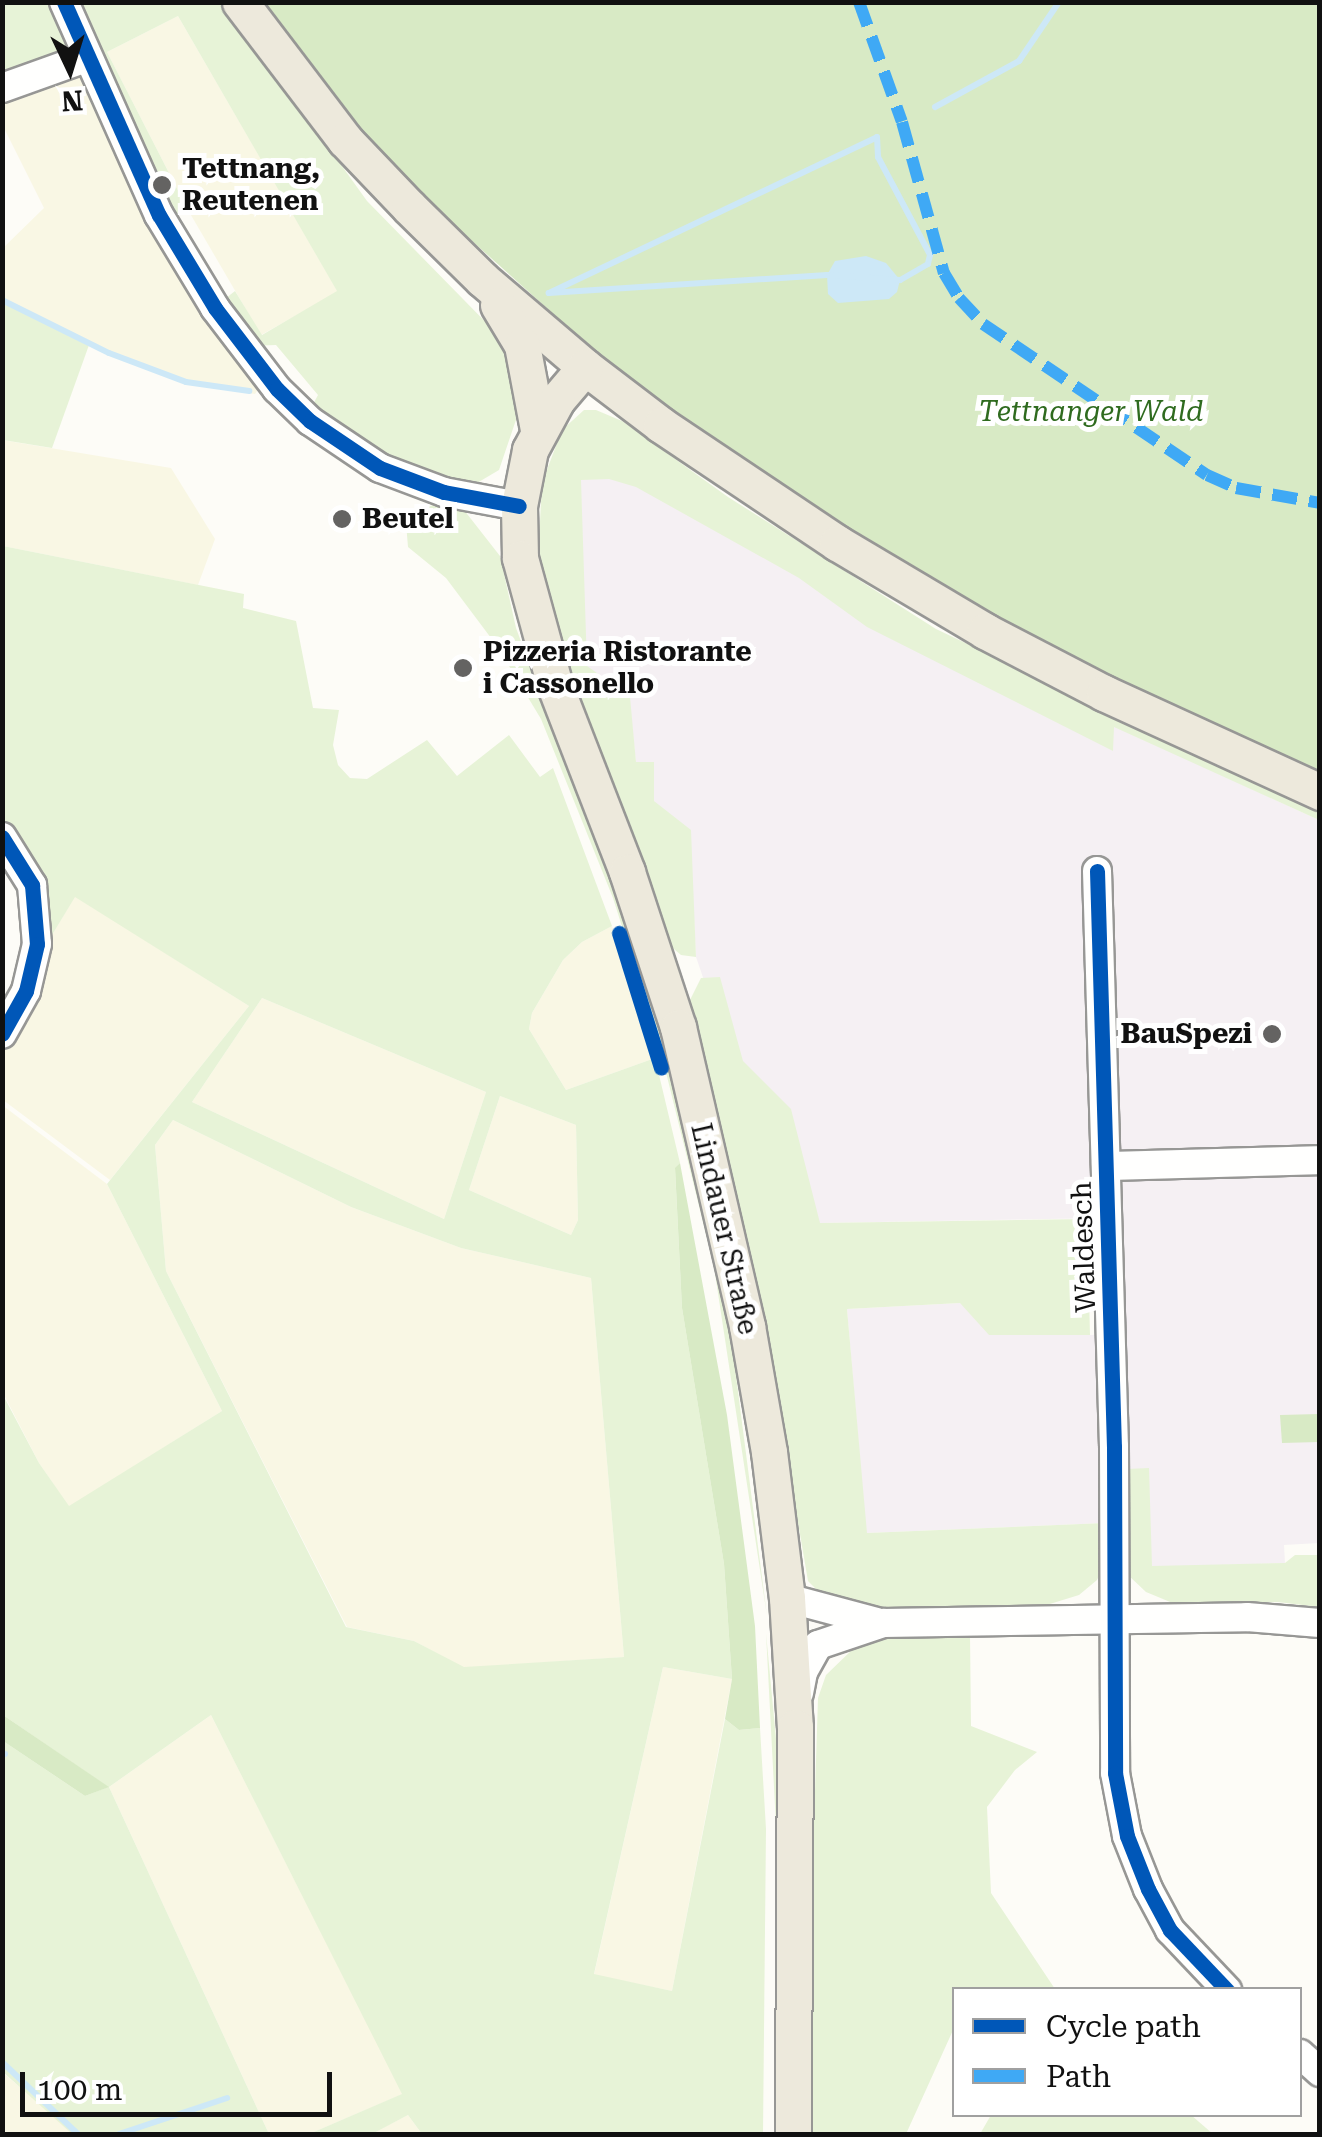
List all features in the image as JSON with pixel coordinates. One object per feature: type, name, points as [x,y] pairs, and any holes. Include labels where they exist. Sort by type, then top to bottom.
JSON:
[{"type":"main road","points":[[240,2],[345,140],[482,279],[584,367],[734,476],[985,631],[1104,693],[1320,792]]},
{"type":"main road","points":[[482,279],[522,346],[538,430]]},
{"type":"main road","name":"Lindauer Straße","points":[[584,367],[538,430],[518,506],[520,558],[538,635],[627,872],[678,1027],[747,1326],[770,1452],[787,1598],[794,1719],[793,2134]]},
{"type":"street","points":[[64,2],[86,58],[188,266],[244,350],[277,389],[337,442],[380,468],[444,492],[518,506]]},
{"type":"street","points":[[2,88],[86,58]]},
{"type":"street","points":[[2,837],[28,874],[37,932],[26,991],[2,1034]]},
{"type":"street","name":"Waldesch","points":[[1096,871],[1116,1621],[1114,1741],[1127,1836],[1170,1930],[1224,1987]]},
{"type":"street","name":"Waldesch","points":[[1106,1166],[1320,1160]]},
{"type":"street","points":[[787,1598],[882,1623],[1247,1616],[1320,1623]]},
{"type":"street","points":[[794,1719],[803,1672],[818,1645],[882,1623]]},
{"type":"shaded area","points":[[178,16],[338,292],[261,335],[188,210],[107,52]]},
{"type":"shaded area","points":[[83,72],[261,385],[255,394],[186,383],[89,345],[3,299],[3,248],[44,208],[3,126],[3,94]]},
{"type":"shaded area","points":[[2,440],[171,468],[215,539],[198,585],[3,546]]},
{"type":"shaded area","points":[[626,463],[1113,725],[1319,820],[1319,1543],[1284,1545],[1285,1563],[1126,1568],[1105,1523],[866,1533],[847,1309],[960,1303],[1090,1335],[1111,1334],[1107,1218],[763,1224],[718,1021],[696,957],[692,881],[636,763],[628,686],[617,687],[586,667],[580,464]]},
{"type":"shaded area","points":[[75,896],[249,1006],[110,1180],[3,1100],[3,1038],[39,934],[52,935]]},
{"type":"shaded area","points":[[612,926],[655,1058],[566,1090],[529,1029],[532,1013],[563,960],[582,942]]},
{"type":"shaded area","points":[[262,998],[486,1092],[444,1219],[192,1102]]},
{"type":"shaded area","points":[[500,1096],[576,1125],[578,1220],[571,1235],[469,1190]]},
{"type":"shaded area","points":[[2,1105],[107,1184],[222,1411],[69,1507],[39,1463],[3,1393]]},
{"type":"shaded area","points":[[173,1120],[351,1207],[461,1248],[591,1278],[624,1657],[464,1668],[414,1641],[347,1627],[166,1271],[155,1145]]},
{"type":"shaded area","points":[[663,1667],[732,1679],[672,1991],[594,1975]]},
{"type":"shaded area","points":[[211,1715],[403,2094],[309,2134],[269,2134],[109,1787]]},
{"type":"shaded area","points":[[2,2072],[47,2110],[72,2134],[3,2134]]},
{"type":"shaded area","points":[[408,2115],[422,2134],[371,2134]]},
{"type":"green space","points":[[2,3],[56,3],[72,45],[67,61],[3,84]]},
{"type":"green space","points":[[73,3],[225,3],[367,201],[512,349],[522,402],[499,470],[477,483],[415,476],[311,408],[318,395],[276,345],[249,346],[221,302],[235,291],[262,335],[337,291],[178,16],[107,52],[188,210],[172,217]]},
{"type":"green space","name":"Tettnanger Wald","points":[[257,3],[1319,3],[1319,780],[1111,683],[935,588],[672,411],[599,355],[413,188],[333,102]]},
{"type":"green space","points":[[2,299],[89,345],[52,448],[3,440]]},
{"type":"green space","points":[[584,410],[596,410],[622,421],[728,497],[936,629],[1319,811],[1319,820],[1114,727],[1113,751],[867,627],[799,578],[636,487],[609,479],[581,480],[587,666],[617,687],[629,686],[636,762],[654,762],[654,801],[691,830],[696,957],[681,955],[668,944],[574,694],[538,560],[542,483],[562,430]]},
{"type":"green space","points":[[438,503],[464,510],[500,556],[516,628],[650,987],[681,1102],[729,1322],[767,1616],[714,1267],[659,1044],[613,898],[541,719],[497,646],[446,578],[408,547],[406,523],[411,514]]},
{"type":"green space","points":[[3,546],[244,594],[243,608],[296,621],[313,708],[339,710],[333,745],[338,765],[350,778],[367,779],[427,740],[457,776],[509,735],[540,777],[553,768],[612,926],[582,942],[563,960],[532,1013],[529,1029],[566,1090],[655,1058],[680,1163],[675,1169],[682,1308],[724,1564],[732,1679],[663,1667],[594,1974],[672,1991],[725,1719],[739,1730],[760,1728],[766,1829],[763,2134],[422,2134],[408,2115],[372,2134],[309,2134],[402,2094],[211,1715],[109,1787],[269,2134],[72,2134],[3,2072],[3,1741],[85,1796],[108,1787],[3,1715],[2,1393],[39,1463],[69,1506],[222,1411],[107,1184],[249,1006],[75,897],[52,935],[39,934],[3,833]],"holes":[[[262,998],[486,1092],[444,1219],[192,1102]],[[500,1096],[576,1125],[578,1220],[571,1235],[469,1190]],[[173,1120],[351,1207],[461,1248],[591,1278],[624,1657],[464,1667],[414,1641],[346,1627],[166,1271],[155,1145]]]},
{"type":"green space","points":[[720,977],[743,1061],[791,1109],[820,1223],[1087,1219],[1090,1335],[989,1335],[960,1303],[847,1309],[867,1533],[1105,1523],[1104,1565],[1097,1580],[1079,1595],[1040,1607],[881,1609],[845,1605],[823,1596],[808,1581],[774,1382],[687,1006],[701,978]]},
{"type":"green space","points":[[680,1163],[727,1415],[755,1626],[760,1728],[739,1730],[725,1719],[732,1679],[724,1564],[682,1308],[675,1168]]},
{"type":"green space","points":[[1319,1414],[1319,1442],[1282,1443],[1280,1415]]},
{"type":"green space","points":[[1149,1468],[1152,1566],[1285,1563],[1295,1555],[1319,1555],[1319,1607],[1278,1602],[1175,1604],[1146,1592],[1127,1574],[1127,1469]]},
{"type":"green space","points":[[766,1633],[779,1770],[779,2134],[774,2134],[777,1845]]},
{"type":"green space","points":[[970,1634],[971,1726],[1037,1752],[1015,1770],[987,1807],[991,1893],[1054,1987],[952,1987],[952,2032],[906,2134],[804,2134],[818,1698],[826,1675],[855,1647],[876,1639]]},
{"type":"green space","points":[[3,1715],[109,1787],[85,1796],[3,1741]]},
{"type":"green space","points":[[990,2117],[1193,2117],[1213,2134],[980,2134]]},
{"type":"water","points":[[866,256],[886,263],[900,280],[897,292],[889,299],[838,303],[828,294],[827,275],[835,261]]},
{"type":"waterway","points":[[935,107],[1019,61],[1059,2]]},
{"type":"waterway","points":[[877,137],[878,157],[930,255],[928,264],[900,280],[827,275],[549,293],[877,137]]},
{"type":"waterway","points":[[2,300],[109,353],[186,382],[249,391]]},
{"type":"waterway","points":[[2,2062],[78,2134]]},
{"type":"waterway","points":[[119,2134],[227,2098]]},
{"type":"marked path","points":[[859,2],[902,122],[944,273],[959,298],[983,324],[1207,475],[1236,488],[1320,503]]},
{"type":"cycle path","points":[[64,2],[159,215],[215,308],[277,389],[310,421],[380,468],[444,492],[519,506]]},
{"type":"cycle path","points":[[2,837],[32,885],[37,944],[26,991],[2,1034]]},
{"type":"cycle path","points":[[1097,871],[1114,1447],[1115,1773],[1127,1836],[1148,1889],[1170,1930],[1224,1987]]},
{"type":"cycle path","points":[[619,933],[661,1068]]},
{"type":"place","name":"Tettnang, Reutenen","points":[[162,185]]},
{"type":"place","name":"Beutel","points":[[342,519]]},
{"type":"place","name":"Pizzeria Ristorante i Cassonello","points":[[463,668]]},
{"type":"place","name":"BauSpezi","points":[[1272,1034]]}]
